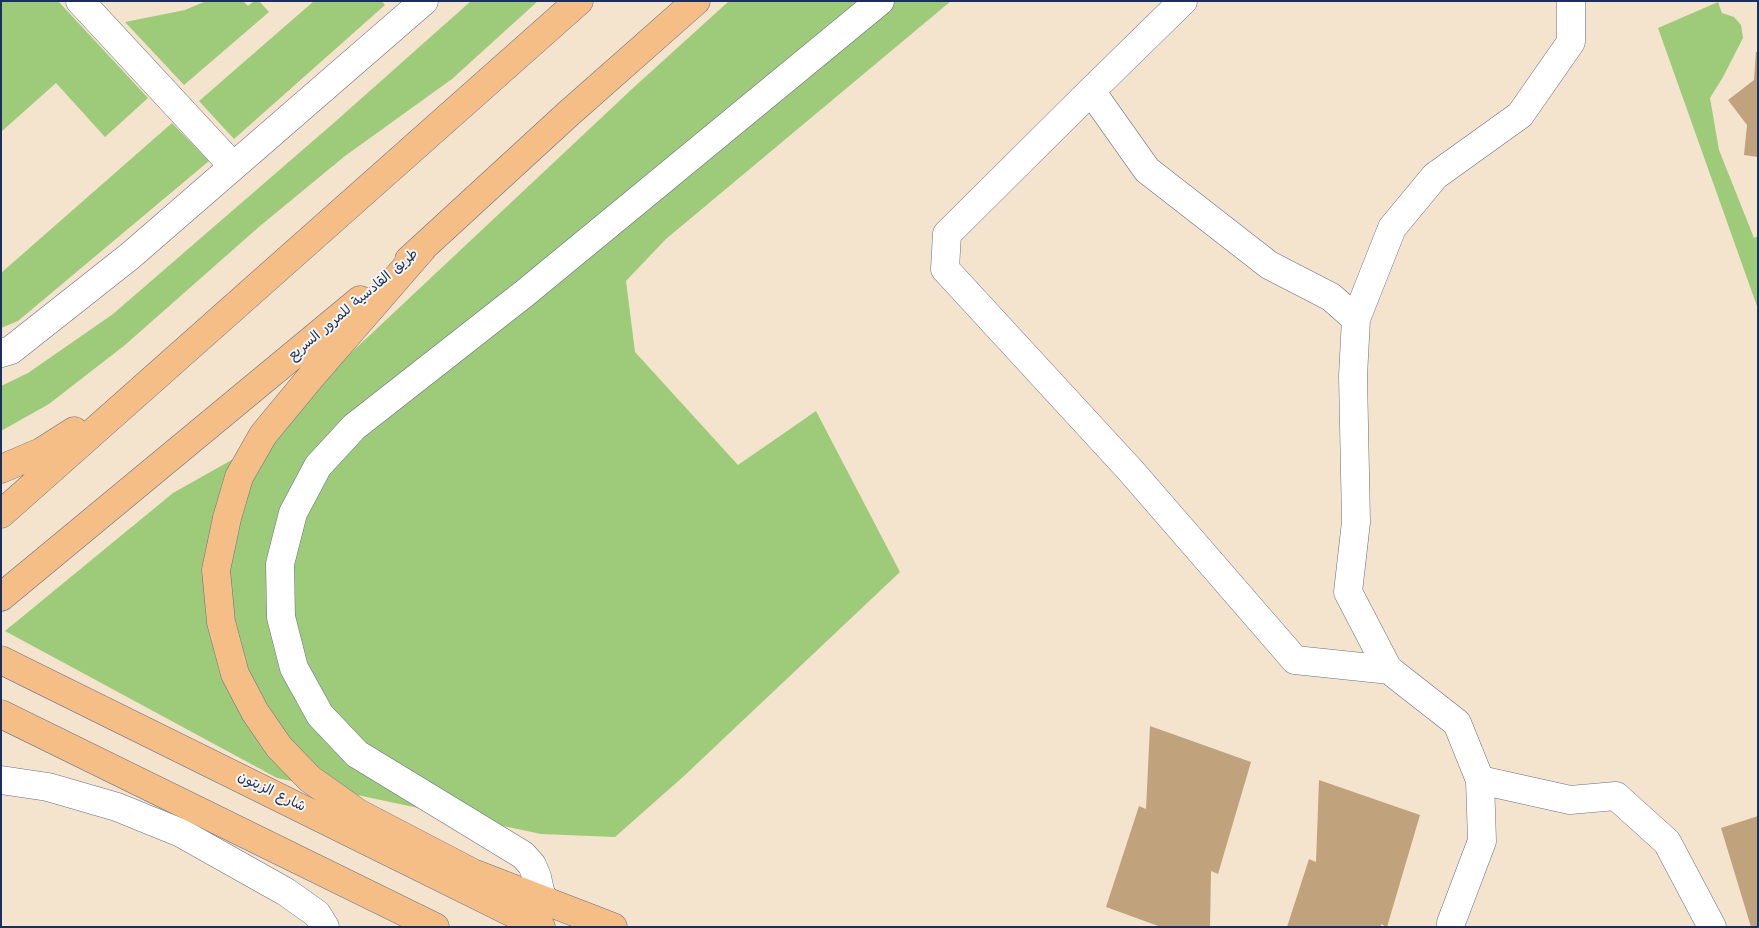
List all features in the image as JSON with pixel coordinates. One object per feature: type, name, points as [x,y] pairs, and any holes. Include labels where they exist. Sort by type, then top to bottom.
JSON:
[{"type":"main road","points":[[1,514],[579,1]]},
{"type":"main road","name":"طريق القادسية للمرور السريع","points":[[1,598],[422,249],[568,114],[696,1]]},
{"type":"main road","points":[[422,249],[263,435],[239,477],[227,518],[216,570],[221,622],[236,674],[255,712],[279,747],[310,779],[358,812],[473,873],[543,914],[612,927]]},
{"type":"main road","points":[[1,469],[41,452],[141,389]]},
{"type":"main road","name":"شارع الزيتون","points":[[1,660],[543,914]]},
{"type":"main road","points":[[1,714],[435,927]]},
{"type":"street","points":[[80,1],[234,166]]},
{"type":"street","points":[[543,914],[540,891],[534,871],[523,854],[356,754],[320,715],[294,668],[281,617],[280,564],[293,513],[318,466],[354,427],[525,293],[880,1]]},
{"type":"street","points":[[1183,1],[947,234],[945,269],[1131,471],[1296,660],[1390,670]]},
{"type":"street","points":[[1451,927],[1482,841],[1480,780],[1457,723],[1390,670],[1348,592],[1356,522],[1353,376],[1356,319],[1392,228],[1435,176],[1520,115],[1571,42],[1571,1]]},
{"type":"street","points":[[1,353],[11,350],[130,256],[417,4]]},
{"type":"street","points":[[1091,91],[1147,170],[1269,265],[1331,297],[1356,319]]},
{"type":"street","points":[[1,780],[48,787],[117,807],[181,833],[286,892],[317,914],[325,927]]},
{"type":"street","points":[[1480,780],[1570,800],[1616,796],[1667,842],[1712,927]]},
{"type":"green space","points":[[1,1],[58,1],[148,98],[105,137],[56,83],[1,132]]},
{"type":"green space","points":[[206,1],[243,1],[248,6],[254,1],[259,1],[269,12],[184,85],[125,22],[185,10]]},
{"type":"green space","points":[[314,1],[382,1],[385,5],[234,139],[199,101]]},
{"type":"green space","points":[[471,1],[538,1],[452,79],[345,156],[260,226],[125,345],[49,404],[1,431],[1,386],[28,373],[113,314]]},
{"type":"green space","points":[[729,1],[951,1],[666,239],[626,281],[635,352],[738,465],[816,411],[900,572],[684,776],[615,837],[541,834],[277,778],[5,631],[173,493],[267,440],[305,396],[632,89]]},
{"type":"green space","points":[[1718,2],[1722,13],[1734,17],[1741,25],[1743,38],[1710,98],[1719,150],[1754,238],[1758,236],[1758,309],[1658,28]]},
{"type":"green space","points":[[172,123],[209,161],[18,321],[1,328],[1,273]]},
{"type":"building","points":[[1756,52],[1758,52],[1758,157],[1744,155],[1747,125],[1728,100],[1754,80]]},
{"type":"building","points":[[1150,726],[1251,762],[1218,874],[1211,871],[1210,927],[1161,927],[1106,907],[1139,806],[1146,809]]},
{"type":"building","points":[[1319,780],[1420,815],[1387,927],[1381,924],[1381,927],[1287,927],[1309,859],[1316,862]]},
{"type":"building","points":[[1758,816],[1758,927],[1751,927],[1721,828]]}]
